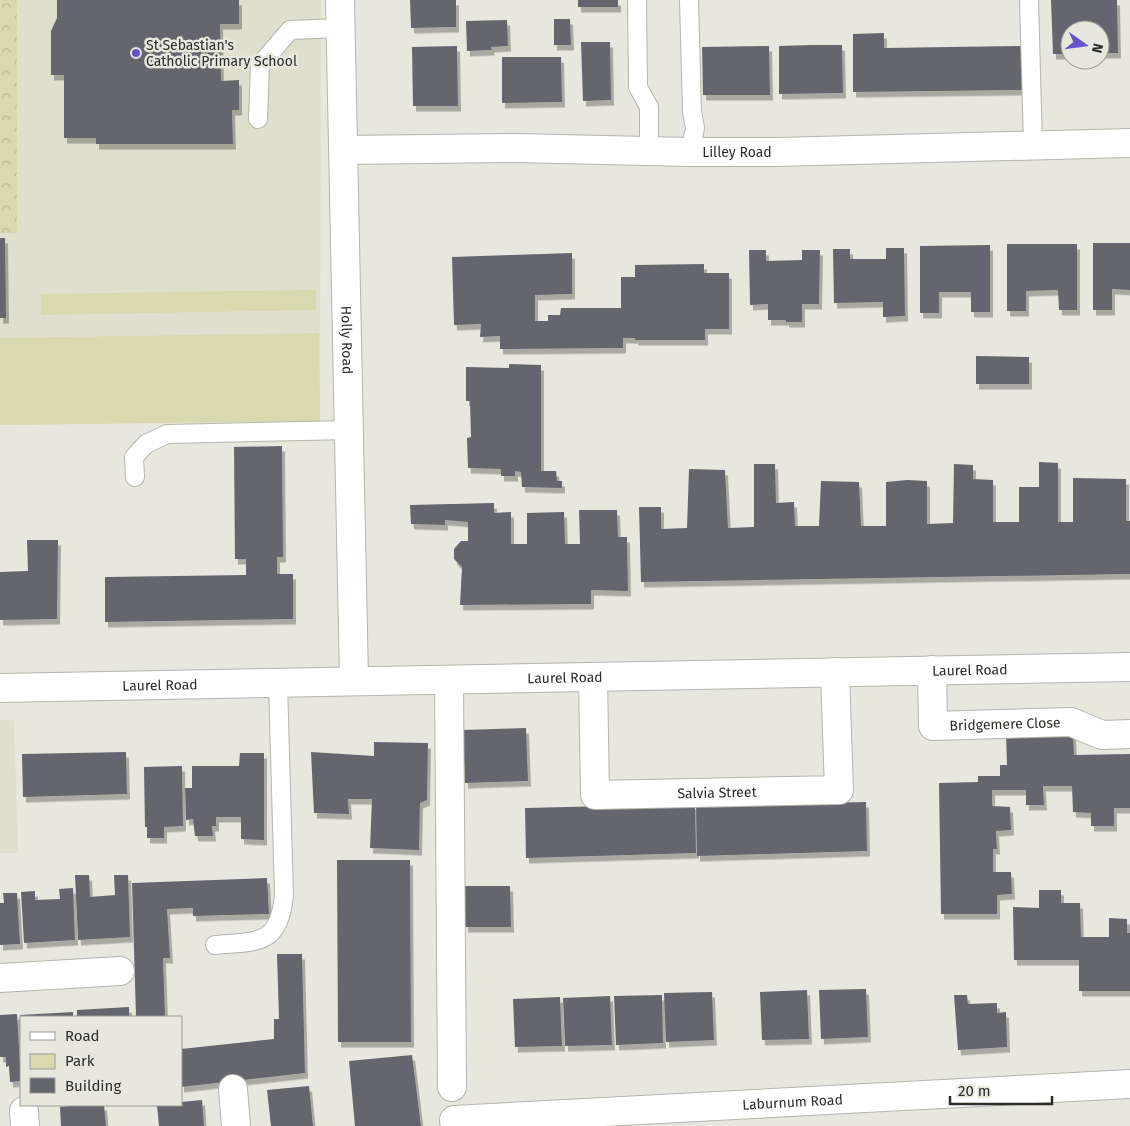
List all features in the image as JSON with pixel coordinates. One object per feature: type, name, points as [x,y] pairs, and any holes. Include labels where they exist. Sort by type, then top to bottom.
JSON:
[{"type":"street","name":"Holly Road","points":[[340,0],[354,680]]},
{"type":"street","name":"Lilley Road","points":[[342,150],[516,148],[778,152],[1130,144]]},
{"type":"street","name":"Laurel Road","points":[[0,688],[1130,667]]},
{"type":"street","name":"Bridgemere Close","points":[[932,670],[933,726],[1071,722],[1102,735],[1130,734]]},
{"type":"street","name":"Salvia Street","points":[[593,677],[595,795],[839,790],[835,672]]},
{"type":"street","points":[[449,680],[452,1087]]},
{"type":"street","points":[[0,978],[120,970]]},
{"type":"street","name":"Laburnum Road","points":[[455,1123],[1130,1084]]},
{"type":"street","points":[[232,1089],[236,1126]]},
{"type":"lane","points":[[637,0],[638,87],[649,107],[649,151]]},
{"type":"lane","points":[[689,0],[692,112],[695,128],[690,152]]},
{"type":"lane","points":[[1029,0],[1033,146]]},
{"type":"lane","points":[[258,118],[260,65],[290,30],[340,28]]},
{"type":"lane","points":[[135,477],[134,457],[146,444],[167,434],[350,430]]},
{"type":"lane","points":[[215,945],[263,940],[272,932],[283,907],[278,682]]},
{"type":"shaded area","points":[[17,0],[321,0],[320,421],[0,425],[0,233],[17,233]]},
{"type":"shaded area","points":[[0,720],[14,720],[18,853],[0,853]]},
{"type":"green space","points":[[0,0],[17,0],[17,233],[0,233]]},
{"type":"green space","points":[[316,290],[316,310],[41,315],[41,294]]},
{"type":"green space","points":[[319,333],[320,421],[0,425],[0,338]]},
{"type":"building","name":"St Sebastian's Catholic Primary School","points":[[57,0],[239,0],[239,24],[220,24],[221,81],[239,80],[239,110],[232,110],[233,144],[96,144],[96,138],[64,138],[64,75],[51,75],[51,31],[57,18]]},
{"type":"building","points":[[410,0],[456,0],[456,27],[411,28]]},
{"type":"building","points":[[578,0],[618,0],[618,7],[578,7]]},
{"type":"building","points":[[1051,0],[1117,0],[1118,53],[1110,53],[1110,20],[1060,20],[1060,54],[1053,54]]},
{"type":"building","points":[[554,19],[570,19],[571,45],[554,45]]},
{"type":"building","points":[[507,20],[508,46],[491,47],[492,50],[467,51],[466,21]]},
{"type":"building","points":[[884,33],[884,48],[1024,46],[1025,90],[853,92],[853,34]]},
{"type":"building","points":[[581,42],[610,42],[611,100],[583,101]]},
{"type":"building","points":[[842,45],[843,93],[779,94],[779,46]]},
{"type":"building","points":[[457,46],[458,106],[413,106],[412,47]]},
{"type":"building","points":[[769,46],[770,95],[703,95],[702,47]]},
{"type":"building","points":[[502,57],[561,57],[562,102],[502,103]]},
{"type":"building","points":[[0,238],[5,238],[6,318],[0,318]]},
{"type":"building","points":[[1093,243],[1130,243],[1130,290],[1112,289],[1112,310],[1093,310]]},
{"type":"building","points":[[1007,244],[1077,244],[1077,310],[1059,310],[1058,290],[1026,291],[1026,311],[1007,311]]},
{"type":"building","points":[[990,245],[990,312],[971,312],[971,292],[939,292],[939,313],[920,313],[920,246]]},
{"type":"building","points":[[886,248],[904,248],[905,316],[883,317],[883,302],[834,303],[833,249],[850,249],[850,259],[886,259]]},
{"type":"building","points":[[749,250],[766,250],[766,261],[802,260],[802,250],[820,250],[819,304],[802,304],[802,322],[768,320],[768,304],[750,305]]},
{"type":"building","points":[[572,253],[572,294],[535,295],[535,321],[548,321],[548,315],[560,315],[561,308],[621,308],[621,277],[635,277],[635,265],[704,264],[704,273],[729,273],[729,329],[705,329],[705,340],[635,340],[635,338],[623,338],[623,348],[500,349],[500,336],[480,337],[481,324],[454,325],[452,257]]},
{"type":"building","points":[[976,356],[1029,357],[1029,384],[976,384]]},
{"type":"building","points":[[509,364],[541,365],[541,471],[556,471],[557,481],[562,481],[562,488],[522,487],[521,472],[515,471],[515,476],[501,476],[501,469],[468,468],[467,438],[471,437],[470,401],[466,401],[466,367],[509,368]]},
{"type":"building","points":[[282,446],[283,557],[277,557],[277,574],[293,574],[293,619],[105,622],[105,577],[246,575],[246,559],[235,559],[234,447]]},
{"type":"building","points":[[1039,462],[1058,463],[1058,522],[1073,522],[1073,478],[1126,479],[1126,521],[1130,521],[1130,574],[641,582],[639,507],[661,507],[661,529],[687,528],[689,469],[725,470],[728,528],[754,527],[754,464],[775,464],[776,503],[794,502],[795,526],[819,526],[821,481],[859,482],[861,526],[886,526],[886,482],[907,480],[927,481],[927,524],[953,523],[954,464],[973,465],[973,479],[993,480],[993,522],[1019,522],[1019,487],[1039,487]]},
{"type":"building","points":[[494,503],[494,513],[511,512],[511,544],[527,544],[527,513],[564,512],[565,544],[580,544],[579,510],[617,510],[618,537],[627,537],[628,591],[591,590],[591,604],[460,605],[462,567],[454,559],[454,549],[461,541],[468,541],[468,522],[445,520],[445,525],[411,524],[410,505]]},
{"type":"building","points":[[27,540],[58,540],[57,619],[0,620],[0,572],[28,571]]},
{"type":"building","points":[[526,728],[528,781],[465,783],[463,730]]},
{"type":"building","points":[[1006,733],[1073,733],[1074,755],[1130,754],[1130,808],[1114,808],[1114,826],[1091,826],[1091,813],[1073,812],[1072,786],[1043,786],[1044,805],[1026,805],[1026,790],[992,790],[992,806],[1010,807],[1011,830],[996,831],[997,849],[993,849],[993,872],[1011,872],[1012,894],[997,895],[997,914],[941,914],[939,783],[978,782],[978,776],[1000,776],[1000,765],[1007,765]]},
{"type":"building","points":[[374,742],[428,743],[427,800],[420,803],[419,850],[370,848],[372,799],[348,799],[349,814],[314,813],[311,752],[374,756]]},
{"type":"building","points":[[126,752],[127,794],[23,797],[22,754]]},
{"type":"building","points":[[240,753],[264,753],[264,840],[241,839],[241,817],[216,817],[216,826],[212,826],[213,836],[195,836],[193,819],[186,820],[185,788],[192,788],[192,766],[239,766]]},
{"type":"building","points":[[182,766],[183,826],[164,827],[164,838],[147,838],[147,827],[145,827],[144,767]]},
{"type":"building","points":[[866,802],[867,851],[697,856],[696,806]]},
{"type":"building","points":[[695,804],[696,853],[526,858],[525,808]]},
{"type":"building","points":[[337,860],[410,860],[411,1042],[338,1042]]},
{"type":"building","points":[[75,875],[89,875],[90,897],[115,895],[114,875],[128,875],[130,937],[78,940]]},
{"type":"building","points":[[267,878],[269,914],[193,916],[193,908],[167,909],[170,958],[163,958],[165,1016],[136,1016],[132,883]]},
{"type":"building","points":[[465,886],[510,886],[511,927],[465,927]]},
{"type":"building","points":[[73,888],[75,940],[24,943],[21,892],[35,891],[35,900],[60,899],[59,889]]},
{"type":"building","points":[[1039,890],[1061,890],[1061,903],[1080,903],[1081,937],[1109,937],[1109,918],[1127,919],[1127,933],[1130,933],[1130,991],[1079,991],[1079,960],[1014,960],[1013,907],[1039,908]]},
{"type":"building","points":[[3,893],[17,893],[20,944],[0,945],[0,903],[4,903]]},
{"type":"building","points":[[277,954],[302,954],[305,1073],[182,1087],[182,1049],[274,1039],[274,1019],[279,1019]]},
{"type":"building","points":[[866,989],[868,1037],[821,1039],[819,990]]},
{"type":"building","points":[[807,990],[809,1039],[762,1040],[760,992]]},
{"type":"building","points":[[712,992],[714,1040],[666,1042],[664,993]]},
{"type":"building","points":[[662,995],[663,1043],[616,1045],[614,996]]},
{"type":"building","points":[[954,995],[967,995],[968,1004],[997,1003],[997,1013],[1006,1012],[1007,1047],[958,1050]]},
{"type":"building","points":[[610,996],[612,1045],[565,1046],[563,998]]},
{"type":"building","points":[[560,997],[562,1046],[515,1047],[513,999]]},
{"type":"building","points":[[129,1007],[129,1016],[77,1016],[77,1010]]},
{"type":"building","points":[[73,1012],[73,1016],[20,1015]]},
{"type":"building","points":[[17,1014],[20,1081],[10,1082],[9,1066],[6,1067],[6,1057],[0,1057],[0,1015]]},
{"type":"building","points":[[412,1055],[421,1126],[355,1126],[349,1061]]},
{"type":"building","points":[[309,1086],[313,1126],[271,1126],[267,1090]]},
{"type":"building","points":[[202,1100],[204,1126],[159,1126],[157,1106],[182,1106],[182,1102]]},
{"type":"building","points":[[104,1106],[106,1126],[61,1126],[60,1107]]},
{"type":"place","name":"St Sebastian's Catholic Primary School","points":[[136,53]]}]
